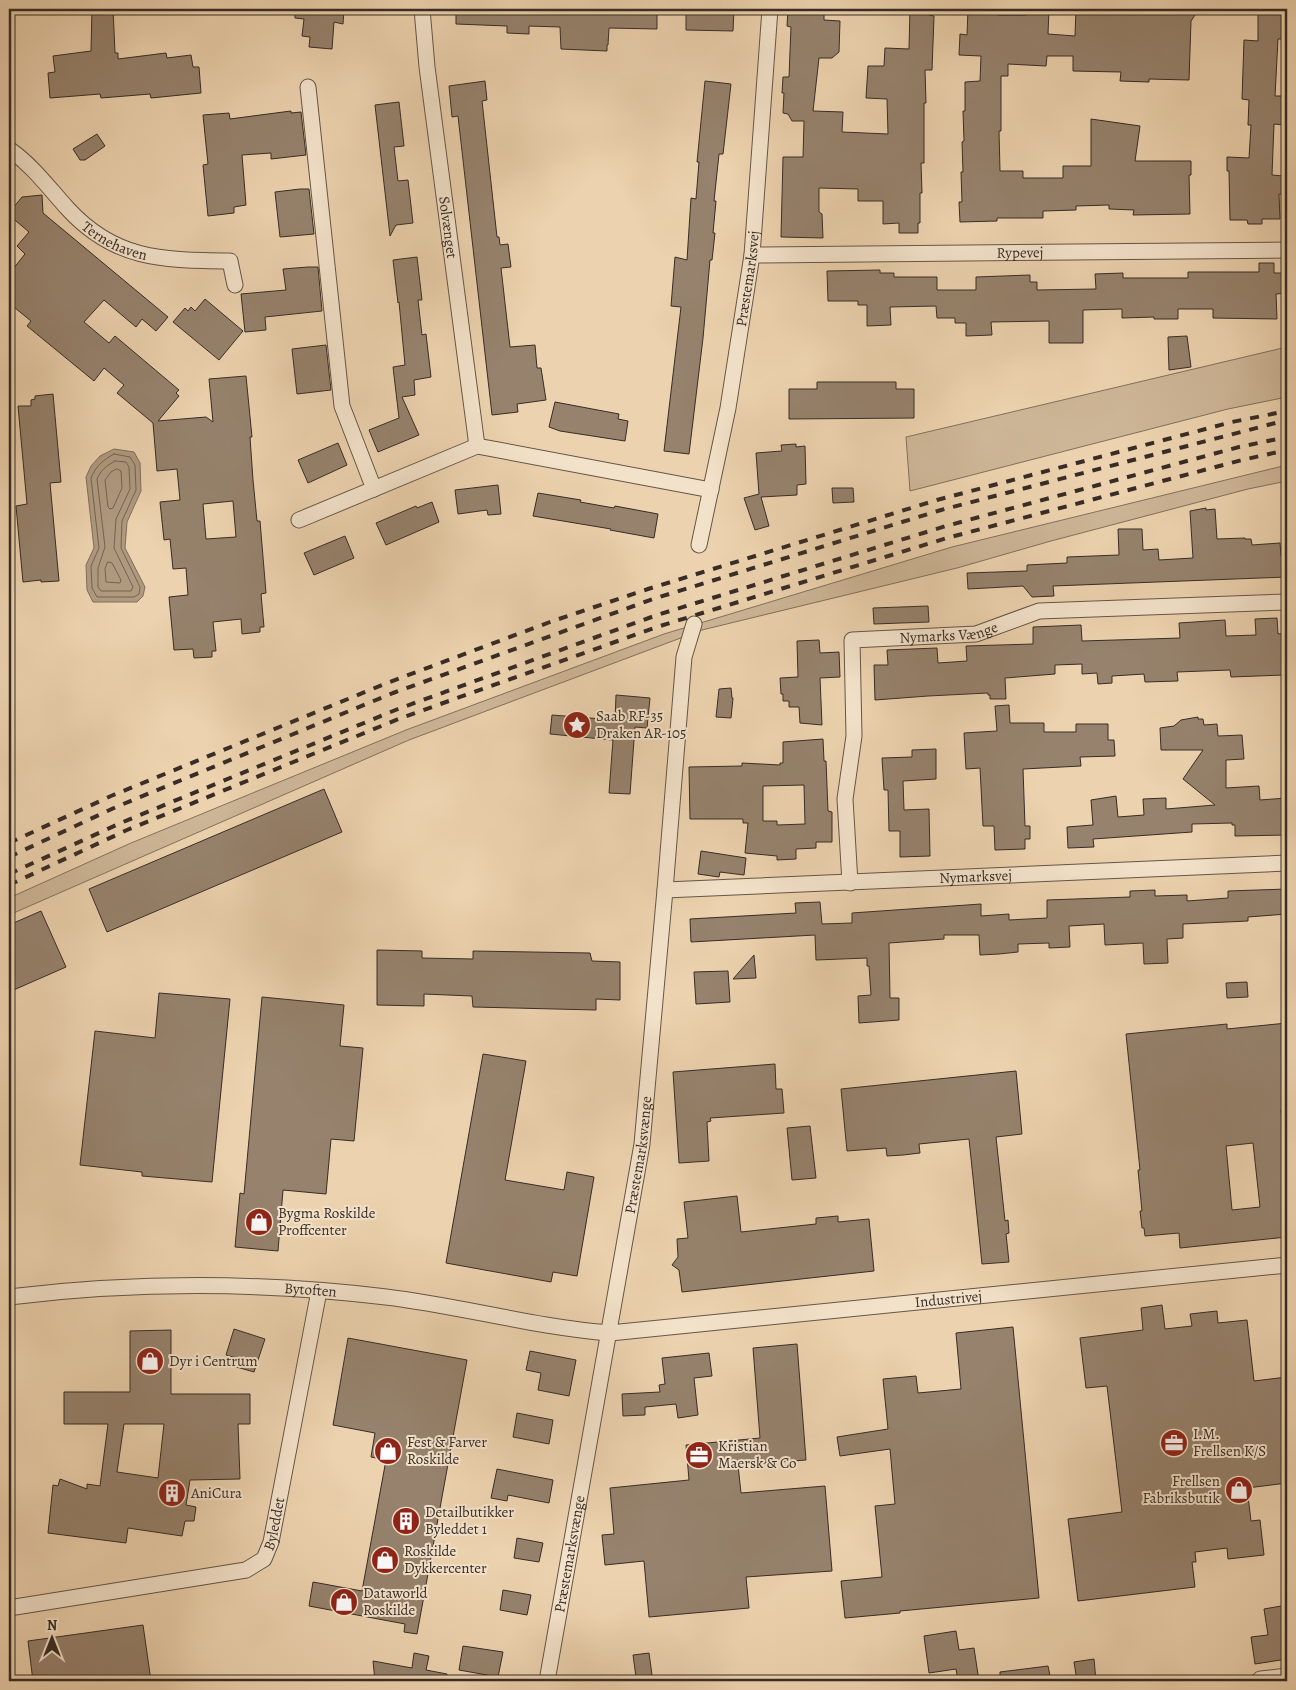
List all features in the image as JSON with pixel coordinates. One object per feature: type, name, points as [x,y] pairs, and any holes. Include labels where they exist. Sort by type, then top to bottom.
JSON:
[{"type":"street","name":"Solvænget","points":[[422,9],[427,67],[477,446]]},
{"type":"street","name":"Præstemarksvej","points":[[699,545],[728,408],[752,255],[770,9]]},
{"type":"street","points":[[308,87],[342,406],[374,489]]},
{"type":"street","name":"Ternehaven","points":[[9,149],[26,161],[69,210],[95,234],[133,253],[174,260],[230,261],[235,285]]},
{"type":"street","name":"Rypevej","points":[[752,255],[1287,250]]},
{"type":"street","points":[[300,520],[477,446],[711,490]]},
{"type":"street","name":"Nymarks Vænge","points":[[850,883],[845,799],[854,736],[852,640],[976,634],[1039,611],[1287,602]]},
{"type":"street","name":"Præstemarksvænge","points":[[547,1681],[642,1144],[684,657],[694,624]]},
{"type":"street","name":"Nymarksvej","points":[[665,890],[1287,862]]},
{"type":"street","name":"Industrivej","points":[[610,1333],[1287,1265]]},
{"type":"street","name":"Bytoften","points":[[9,1297],[115,1288],[218,1286],[319,1291],[406,1300],[580,1330],[610,1333]]},
{"type":"street","name":"Byleddet","points":[[9,1608],[246,1570],[264,1559],[271,1542],[319,1291]]},
{"type":"street","points":[[1261,1681],[1287,1678]]},
{"type":"shaded area","points":[[1287,347],[1287,397],[1228,409],[910,491],[906,437]]},
{"type":"shaded area","points":[[1287,465],[1287,481],[1248,489],[957,568],[702,630],[409,740],[9,915],[9,898],[131,843],[406,730],[664,634],[952,547]]},
{"type":"water","points":[[114,449],[134,452],[140,463],[141,491],[127,522],[125,548],[145,587],[143,596],[137,602],[93,602],[87,590],[86,565],[94,548],[86,477],[91,466],[100,456]]},
{"type":"building","points":[[92,9],[113,9],[115,53],[118,53],[118,59],[166,53],[167,58],[191,55],[193,67],[199,67],[201,93],[151,98],[150,94],[101,98],[100,94],[50,98],[48,73],[55,72],[53,56],[91,51]]},
{"type":"building","points":[[295,9],[344,9],[343,24],[334,22],[332,49],[309,47],[310,37],[302,36],[304,19],[295,18]]},
{"type":"building","points":[[456,9],[657,9],[657,29],[609,28],[607,51],[561,49],[560,27],[529,26],[529,34],[507,33],[507,26],[456,24]]},
{"type":"building","points":[[686,9],[734,9],[733,31],[686,30]]},
{"type":"building","points":[[788,9],[824,9],[824,20],[840,21],[839,52],[832,58],[819,58],[813,111],[843,112],[842,132],[888,134],[887,99],[866,98],[868,66],[884,66],[885,48],[909,49],[910,9],[930,9],[929,15],[934,16],[932,70],[925,70],[924,163],[921,163],[922,193],[920,193],[918,233],[899,233],[899,223],[883,224],[883,201],[858,201],[858,189],[819,188],[819,212],[822,214],[823,238],[781,237],[783,157],[803,157],[804,121],[792,121],[788,114],[783,113],[783,77],[789,77],[791,27],[787,26]]},
{"type":"building","points":[[968,9],[998,9],[998,15],[1026,15],[1026,9],[1049,9],[1048,34],[1075,36],[1076,9],[1199,9],[1191,21],[1189,80],[1149,79],[1149,82],[1120,81],[1121,72],[1073,71],[1073,56],[1047,56],[1046,66],[1008,64],[1008,76],[1001,76],[1000,171],[1023,171],[1023,178],[1063,178],[1063,166],[1091,166],[1091,119],[1140,126],[1135,161],[1191,161],[1191,175],[1189,175],[1190,214],[1133,215],[1134,210],[1109,209],[1109,205],[1076,206],[1076,210],[1043,211],[1043,218],[997,218],[997,221],[960,222],[959,202],[962,202],[961,172],[963,172],[962,142],[964,141],[963,111],[965,111],[965,82],[980,81],[981,56],[959,55],[960,34],[967,35]]},
{"type":"building","points":[[1258,9],[1287,9],[1287,39],[1278,39],[1275,96],[1287,96],[1286,125],[1274,124],[1272,175],[1283,176],[1283,194],[1279,194],[1280,219],[1262,219],[1262,224],[1248,224],[1247,220],[1230,220],[1227,157],[1249,158],[1251,125],[1248,125],[1249,100],[1242,99],[1244,40],[1258,41]]},
{"type":"building","points":[[485,81],[487,100],[482,101],[497,237],[499,237],[500,245],[508,244],[511,267],[501,268],[510,347],[535,345],[537,368],[541,368],[546,400],[517,404],[518,412],[492,415],[458,116],[452,117],[449,86]]},
{"type":"building","points":[[705,81],[731,84],[723,154],[719,154],[714,201],[716,201],[713,233],[715,233],[712,260],[710,260],[689,454],[664,451],[681,307],[671,306],[675,257],[687,260],[691,198],[696,199],[699,162],[697,162]]},
{"type":"building","points":[[399,102],[404,146],[394,147],[398,181],[408,180],[413,223],[396,225],[390,236],[375,105]]},
{"type":"building","points":[[291,111],[291,113],[301,112],[306,155],[271,159],[271,153],[242,155],[246,205],[234,207],[234,213],[208,216],[203,165],[208,164],[203,115],[229,113],[230,119]]},
{"type":"building","points":[[97,134],[105,146],[85,160],[80,160],[73,149]]},
{"type":"building","points":[[309,189],[314,234],[280,237],[275,192]]},
{"type":"building","points":[[42,195],[43,213],[168,317],[156,331],[142,319],[136,327],[104,300],[84,322],[109,343],[115,336],[179,390],[176,393],[179,396],[158,421],[206,417],[213,422],[209,379],[246,376],[252,437],[250,437],[253,480],[257,521],[260,521],[266,593],[261,594],[264,627],[260,627],[260,632],[242,634],[241,619],[213,622],[216,651],[212,651],[212,657],[194,658],[193,649],[174,650],[169,597],[188,595],[186,568],[173,569],[170,539],[164,540],[160,502],[180,500],[177,469],[157,471],[153,423],[117,393],[124,385],[104,368],[94,381],[27,326],[31,321],[9,303],[9,274],[25,254],[17,246],[29,232],[9,215],[22,197]],"holes":[[[233,501],[236,537],[206,539],[203,504]]]},
{"type":"building","points":[[417,257],[422,300],[418,300],[422,335],[426,334],[431,377],[414,380],[415,395],[402,397],[419,435],[378,452],[369,430],[399,418],[393,367],[405,365],[393,260]]},
{"type":"building","points":[[1259,263],[1274,263],[1274,273],[1287,273],[1287,293],[1276,294],[1277,319],[1213,318],[1213,309],[1178,309],[1178,319],[1154,319],[1154,317],[1122,318],[1122,309],[1083,310],[1083,343],[1049,343],[1049,321],[991,322],[992,335],[966,336],[966,323],[955,323],[955,318],[937,318],[936,306],[890,307],[891,325],[867,326],[867,305],[858,305],[858,301],[828,301],[827,271],[880,270],[880,273],[894,273],[894,277],[937,277],[937,290],[976,290],[976,277],[1030,275],[1030,282],[1037,282],[1037,290],[1096,289],[1095,274],[1123,273],[1123,278],[1188,278],[1188,272],[1259,272]]},
{"type":"building","points":[[318,267],[322,311],[265,317],[266,330],[245,332],[241,294],[286,290],[283,269]]},
{"type":"building","points":[[205,299],[243,331],[219,360],[173,322],[185,308],[188,311],[191,307],[195,311]]},
{"type":"building","points":[[1187,336],[1191,367],[1169,370],[1168,337]]},
{"type":"building","points":[[326,345],[331,390],[297,394],[292,349]]},
{"type":"building","points":[[817,382],[896,382],[896,389],[914,389],[914,418],[789,419],[789,389],[817,389]]},
{"type":"building","points":[[53,394],[61,482],[50,483],[59,581],[23,582],[16,506],[27,504],[18,406],[31,406],[31,400],[35,399],[35,396]]},
{"type":"building","points":[[555,402],[619,414],[618,419],[628,421],[625,441],[560,431],[549,427]]},
{"type":"building","points":[[338,443],[347,465],[308,483],[298,460]]},
{"type":"building","points":[[796,444],[796,447],[805,446],[806,484],[797,485],[797,495],[761,497],[769,526],[755,530],[744,498],[759,494],[756,453],[782,451],[781,445]]},
{"type":"building","points":[[498,485],[501,514],[488,515],[487,510],[458,514],[455,490]]},
{"type":"building","points":[[832,488],[853,488],[854,502],[833,503]]},
{"type":"building","points":[[538,493],[614,508],[615,506],[658,514],[654,538],[533,516]]},
{"type":"building","points":[[432,502],[439,522],[386,545],[376,523],[416,506],[417,508]]},
{"type":"building","points":[[1206,508],[1206,510],[1215,509],[1217,539],[1251,539],[1252,545],[1280,543],[1281,556],[1287,556],[1287,577],[1053,586],[1054,596],[1032,597],[1023,586],[968,589],[967,573],[1027,571],[1027,565],[1067,563],[1067,557],[1119,555],[1118,529],[1142,529],[1143,550],[1158,549],[1159,560],[1193,558],[1190,511]]},
{"type":"building","points":[[345,536],[354,558],[314,575],[304,553]]},
{"type":"building","points":[[928,606],[929,622],[874,624],[873,608]]},
{"type":"building","points":[[1277,618],[1278,634],[1287,633],[1287,666],[1283,666],[1284,675],[1231,677],[1230,670],[1177,672],[1178,681],[1145,682],[1144,674],[1112,676],[1112,683],[1098,684],[1097,673],[1082,674],[1082,664],[1055,665],[1055,674],[1005,678],[1006,699],[990,699],[988,693],[875,700],[874,665],[888,665],[887,650],[937,648],[938,663],[967,661],[966,646],[1033,644],[1033,627],[1081,625],[1082,641],[1180,638],[1179,623],[1225,620],[1226,636],[1256,635],[1255,619]]},
{"type":"building","points":[[819,640],[820,653],[839,652],[840,677],[820,678],[822,725],[800,723],[799,707],[789,707],[789,701],[783,701],[780,678],[798,677],[797,641]]},
{"type":"building","points":[[731,688],[733,698],[731,718],[716,717],[719,689]]},
{"type":"building","points":[[616,695],[650,698],[647,728],[635,727],[630,794],[609,793],[613,740],[550,734],[552,715],[615,720]]},
{"type":"building","points":[[1009,705],[1010,723],[1044,723],[1044,732],[1076,732],[1076,724],[1108,724],[1108,740],[1114,740],[1115,756],[1080,757],[1081,766],[1023,769],[1025,826],[1030,826],[1030,839],[1025,839],[1025,849],[995,850],[994,826],[983,826],[980,768],[966,769],[964,733],[997,731],[995,706]]},
{"type":"building","points":[[1198,717],[1198,719],[1203,719],[1204,725],[1217,724],[1218,736],[1242,735],[1244,759],[1226,760],[1226,788],[1259,786],[1260,800],[1287,798],[1287,835],[1235,836],[1235,825],[1232,825],[1232,823],[1192,824],[1192,832],[1093,839],[1094,847],[1068,848],[1067,827],[1093,825],[1091,800],[1116,796],[1118,817],[1144,815],[1143,799],[1166,798],[1166,809],[1215,805],[1183,779],[1203,750],[1161,750],[1160,728],[1174,726],[1181,720]]},
{"type":"building","points":[[823,739],[828,811],[832,812],[832,842],[816,842],[816,848],[796,849],[796,859],[777,860],[777,856],[745,853],[748,823],[743,823],[743,819],[690,819],[689,767],[742,766],[742,763],[780,765],[780,763],[783,763],[783,742]],"holes":[[[804,785],[805,824],[777,825],[777,821],[763,821],[763,786]]]},
{"type":"building","points":[[936,749],[936,779],[903,781],[904,810],[929,809],[930,856],[900,857],[900,831],[889,831],[888,790],[884,790],[882,758],[912,757],[912,750]]},
{"type":"building","points":[[324,789],[342,832],[107,932],[89,889]]},
{"type":"building","points":[[701,851],[746,858],[744,875],[720,872],[719,877],[698,874]]},
{"type":"building","points":[[1287,889],[1287,914],[1248,917],[1248,921],[1183,924],[1183,938],[1167,939],[1168,963],[1144,964],[1143,943],[1105,945],[1104,924],[1069,926],[1070,947],[1049,948],[1049,943],[1018,944],[1018,952],[999,954],[980,955],[979,935],[944,935],[944,939],[889,943],[890,998],[899,998],[899,1020],[859,1023],[858,996],[871,995],[867,958],[816,960],[815,935],[691,942],[690,919],[796,913],[795,903],[820,902],[822,924],[852,923],[852,913],[981,904],[981,916],[1009,914],[1009,920],[1047,918],[1047,900],[1130,897],[1130,891],[1155,890],[1155,896],[1187,895],[1187,901],[1228,898],[1228,891]]},
{"type":"building","points":[[41,911],[66,967],[9,992],[9,925]]},
{"type":"building","points":[[377,950],[422,951],[422,958],[473,959],[473,951],[590,953],[592,961],[620,962],[620,1000],[596,999],[596,1010],[473,1007],[472,996],[424,994],[424,1006],[377,1005]]},
{"type":"building","points":[[754,955],[756,978],[733,979]]},
{"type":"building","points":[[728,971],[730,1002],[696,1004],[694,972]]},
{"type":"building","points":[[1247,982],[1248,997],[1227,998],[1226,983]]},
{"type":"building","points":[[159,993],[230,999],[212,1182],[142,1176],[142,1172],[80,1165],[95,1031],[155,1038]]},
{"type":"building","points":[[262,997],[344,1005],[340,1046],[363,1048],[354,1141],[331,1139],[326,1194],[283,1190],[278,1251],[235,1247],[240,1193],[244,1194]]},
{"type":"building","points":[[1287,1023],[1287,1109],[1281,1110],[1287,1175],[1287,1237],[1180,1248],[1179,1233],[1145,1236],[1144,1228],[1142,1228],[1138,1170],[1140,1170],[1126,1034],[1227,1024],[1227,1029]],"holes":[[[1253,1143],[1260,1207],[1232,1210],[1226,1146]]]},
{"type":"building","points":[[483,1054],[526,1061],[505,1180],[564,1190],[567,1172],[594,1177],[577,1276],[553,1272],[551,1282],[446,1263]]},
{"type":"building","points":[[775,1064],[776,1089],[782,1089],[784,1113],[710,1118],[711,1121],[707,1122],[709,1161],[679,1163],[673,1072]]},
{"type":"building","points":[[1016,1071],[1022,1134],[996,1137],[1005,1221],[1008,1220],[1009,1233],[1006,1234],[1009,1262],[982,1264],[969,1139],[919,1144],[920,1153],[903,1155],[887,1156],[886,1148],[847,1151],[841,1089]]},
{"type":"building","points":[[810,1126],[816,1178],[792,1180],[787,1128]]},
{"type":"building","points":[[737,1196],[741,1232],[816,1224],[816,1218],[838,1216],[838,1222],[869,1219],[874,1271],[682,1292],[679,1270],[672,1265],[678,1257],[677,1239],[688,1238],[684,1202]]},
{"type":"building","name":"I.M. Frellsen K/S","points":[[1162,1305],[1165,1329],[1192,1326],[1190,1314],[1217,1311],[1218,1323],[1247,1320],[1254,1381],[1287,1377],[1287,1483],[1247,1488],[1251,1521],[1260,1520],[1264,1555],[1228,1559],[1227,1548],[1195,1552],[1196,1562],[1192,1562],[1195,1587],[1078,1601],[1068,1519],[1122,1512],[1107,1386],[1086,1388],[1080,1338],[1143,1330],[1141,1308]]},
{"type":"building","points":[[1013,1327],[1039,1598],[845,1618],[841,1581],[882,1577],[875,1506],[895,1504],[890,1449],[840,1456],[837,1437],[888,1429],[883,1379],[916,1376],[918,1393],[961,1389],[956,1333]]},
{"type":"building","points":[[234,1329],[265,1339],[254,1372],[233,1366],[236,1358],[226,1355]]},
{"type":"building","points":[[171,1330],[171,1394],[250,1394],[250,1424],[238,1424],[240,1479],[190,1480],[186,1505],[196,1507],[194,1521],[185,1521],[182,1536],[128,1528],[126,1543],[48,1533],[53,1485],[58,1486],[60,1479],[87,1489],[87,1484],[100,1486],[108,1424],[64,1424],[64,1392],[130,1392],[130,1331]],"holes":[[[124,1424],[164,1424],[158,1478],[117,1472]]]},
{"type":"building","name":"Detailbutikker Byleddet 1","points":[[348,1338],[467,1360],[417,1634],[404,1632],[405,1624],[309,1606],[313,1582],[362,1591],[386,1460],[371,1457],[375,1433],[333,1425]]},
{"type":"building","points":[[797,1344],[806,1460],[738,1465],[741,1493],[825,1486],[832,1571],[746,1577],[749,1608],[649,1617],[644,1561],[605,1565],[602,1535],[614,1534],[610,1488],[689,1480],[686,1445],[760,1438],[753,1348]]},
{"type":"building","points":[[530,1351],[576,1360],[569,1396],[538,1390],[541,1373],[526,1370]]},
{"type":"building","points":[[709,1353],[712,1376],[694,1378],[698,1415],[678,1418],[676,1404],[645,1407],[645,1415],[623,1416],[622,1394],[660,1392],[659,1385],[665,1384],[662,1358]]},
{"type":"building","points":[[517,1413],[553,1420],[549,1444],[513,1437]]},
{"type":"building","points":[[497,1469],[553,1480],[549,1503],[508,1495],[507,1501],[491,1498]]},
{"type":"building","points":[[517,1538],[543,1543],[539,1562],[514,1558]]},
{"type":"building","points":[[503,1590],[531,1595],[527,1615],[500,1610]]},
{"type":"building","points":[[1287,1605],[1287,1659],[1255,1664],[1251,1637],[1268,1635],[1264,1609]]},
{"type":"building","points":[[143,1625],[151,1681],[33,1681],[28,1641]]},
{"type":"building","points":[[956,1631],[959,1650],[974,1648],[979,1681],[958,1681],[956,1669],[929,1673],[924,1636]]},
{"type":"building","points":[[463,1646],[503,1652],[498,1677],[459,1670]]},
{"type":"building","points":[[414,1653],[429,1656],[426,1670],[447,1674],[447,1681],[375,1681],[373,1661],[412,1668]]},
{"type":"building","points":[[649,1653],[652,1675],[636,1677],[633,1655]]},
{"type":"building","points":[[1094,1659],[1096,1681],[1077,1681],[1074,1662]]},
{"type":"building","points":[[1048,1666],[1051,1681],[1000,1681],[1000,1672]]},
{"type":"railway","points":[[9,843],[111,796],[387,683],[550,622],[648,589],[937,500],[1232,422],[1287,411]]},
{"type":"railway","points":[[9,857],[116,807],[393,693],[653,599],[941,510],[1287,420]]},
{"type":"railway","points":[[9,874],[123,822],[398,709],[657,615],[946,526],[1239,447],[1287,437]]},
{"type":"railway","points":[[9,885],[127,830],[401,718],[660,626],[947,538],[1242,460],[1287,450]]},
{"type":"place","name":"Saab RF-35 Draken AR-105","points":[[577,725]]},
{"type":"place","name":"Bygma Roskilde Proffcenter","points":[[259,1222]]},
{"type":"place","name":"Dyr i Centrum","points":[[150,1361]]},
{"type":"place","name":"I.M. Frellsen K/S","points":[[1174,1443]]},
{"type":"place","name":"Fest & Farver Roskilde","points":[[388,1451]]},
{"type":"place","name":"Kristian Maersk & Co","points":[[699,1455]]},
{"type":"place","name":"Frellsen Fabriksbutik","points":[[1239,1490]]},
{"type":"place","name":"AniCura","points":[[172,1493]]},
{"type":"place","name":"Detailbutikker Byleddet 1","points":[[406,1521]]},
{"type":"place","name":"Roskilde Dykkercenter","points":[[385,1560]]},
{"type":"place","name":"Dataworld Roskilde","points":[[344,1602]]}]
